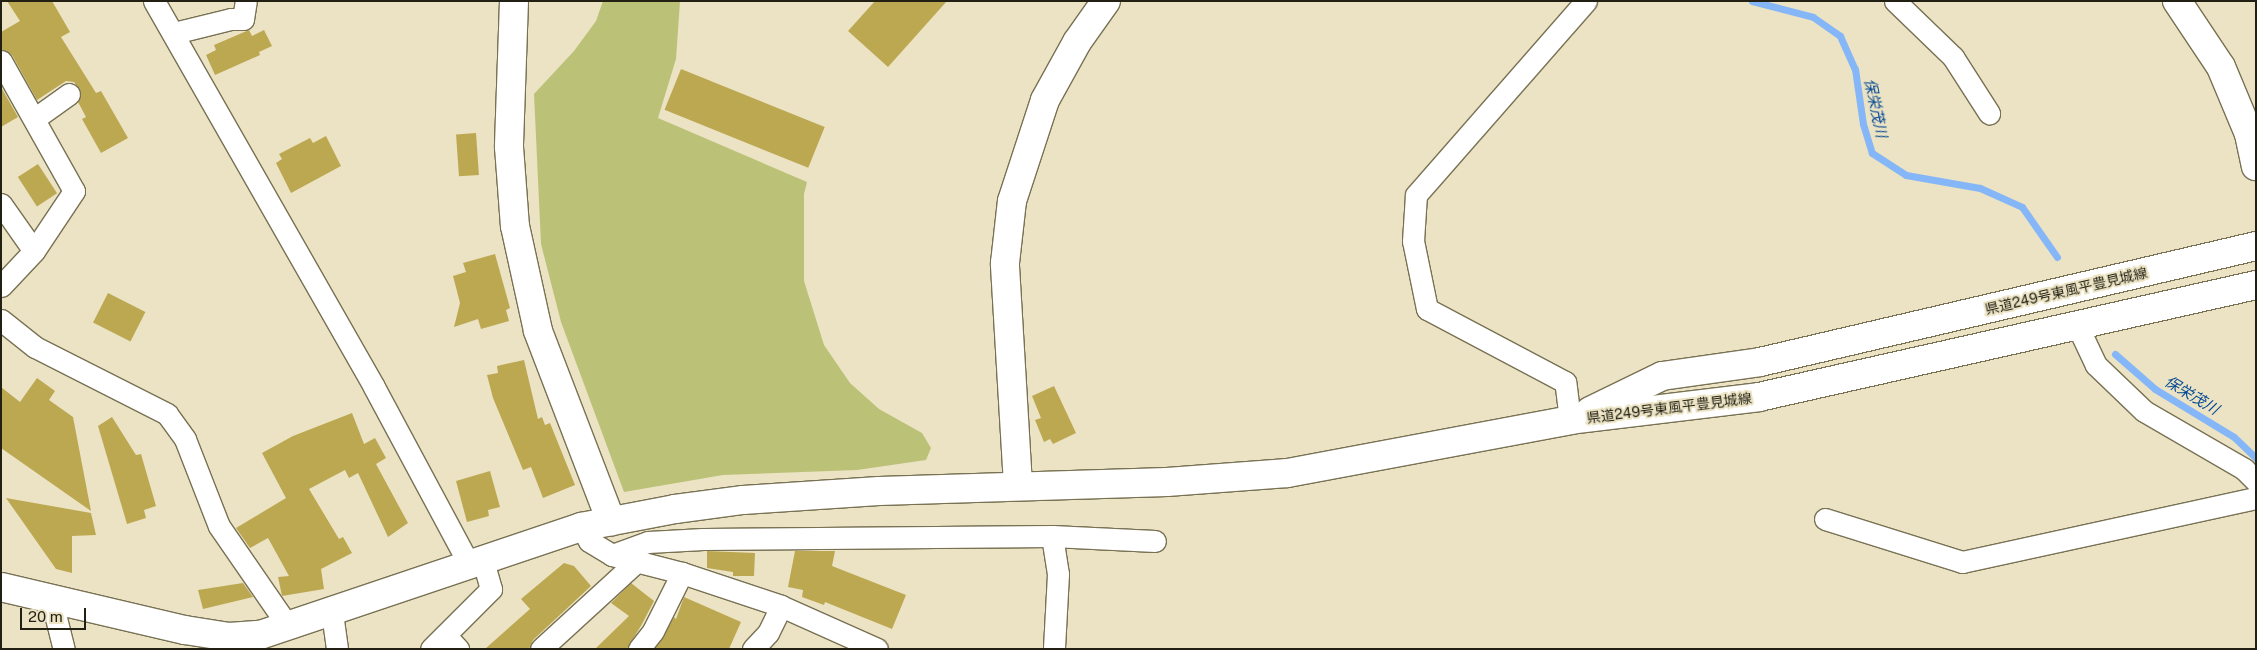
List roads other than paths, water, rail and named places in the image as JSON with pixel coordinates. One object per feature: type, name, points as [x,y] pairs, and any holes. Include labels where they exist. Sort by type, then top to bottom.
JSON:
[{"type":"street","points":[[154,1],[491,589],[445,644]]},
{"type":"street","points":[[174,33],[231,18],[243,19],[246,1]]},
{"type":"street","points":[[514,1],[509,147],[515,226],[538,331],[611,520]]},
{"type":"street","points":[[1018,485],[1005,262],[1012,201],[1045,100],[1077,42],[1106,1]]},
{"type":"street","points":[[1,587],[185,630],[260,642],[288,626],[332,613],[475,561],[581,527],[611,520],[742,500],[1018,485],[1167,482],[1288,473],[1570,420],[1565,382],[1427,309],[1413,241],[1416,195],[1586,1]]},
{"type":"street","points":[[1895,1],[1953,58],[1990,113]]},
{"type":"street","points":[[2186,6],[2221,67],[2236,100],[2256,166]]},
{"type":"street","points":[[1,61],[74,191],[34,251],[1,286]]},
{"type":"street","points":[[34,119],[69,94]]},
{"type":"street","points":[[1,204],[34,251]]},
{"type":"street","name":"県道249号東風平豊見城線","points":[[1570,420],[1662,376],[1770,360],[2256,246]]},
{"type":"street","name":"県道249号東風平豊見城線","points":[[1570,420],[1759,397],[2078,327],[2256,285]]},
{"type":"street","points":[[1,320],[34,347],[167,414],[185,440],[219,526],[288,626]]},
{"type":"street","points":[[2078,327],[2096,365],[2144,411],[2244,469],[2256,480]]},
{"type":"street","points":[[1825,519],[1962,562],[2256,498]]},
{"type":"street","points":[[581,527],[589,541],[612,554],[682,573],[781,606],[849,643],[877,649]]},
{"type":"street","points":[[612,554],[648,542],[685,540],[1052,536],[1155,541]]},
{"type":"street","points":[[1052,536],[1058,574],[1054,649]]},
{"type":"street","points":[[541,649],[637,561]]},
{"type":"street","points":[[639,649],[653,631],[682,573]]},
{"type":"street","points":[[57,600],[56,618],[64,649]]},
{"type":"street","points":[[753,649],[768,633],[781,606]]},
{"type":"street","points":[[332,613],[337,649]]},
{"type":"waterway","name":"保栄茂川","points":[[1752,1],[1813,17],[1840,36],[1855,69],[1863,124],[1872,153],[1906,175],[1980,188],[2022,207],[2057,257]]},
{"type":"waterway","name":"保栄茂川","points":[[2115,354],[2155,389],[2234,437],[2256,458]]}]
